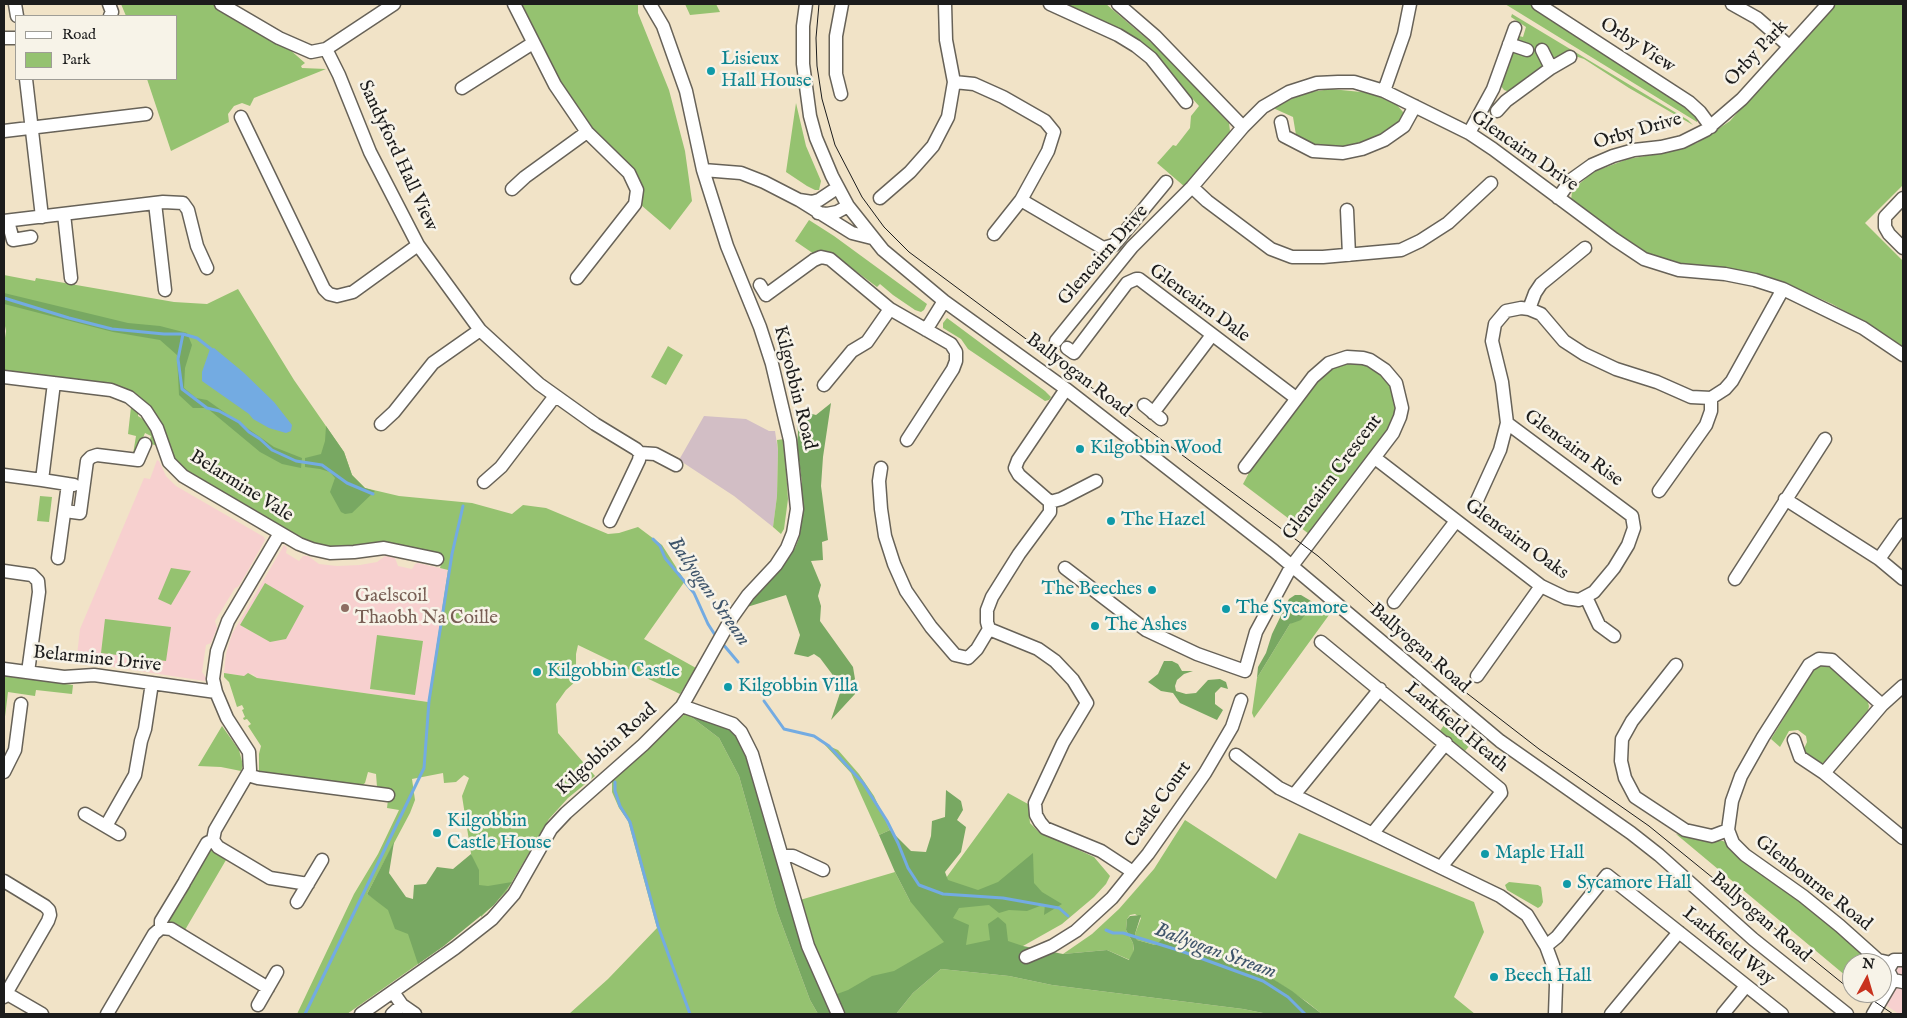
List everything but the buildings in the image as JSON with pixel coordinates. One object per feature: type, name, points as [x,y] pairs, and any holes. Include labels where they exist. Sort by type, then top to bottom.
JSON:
[{"type":"street","points":[[221,4],[279,38],[311,52],[326,49],[393,4]]},
{"type":"street","points":[[514,4],[555,85],[587,132],[629,173],[638,190],[636,204],[576,278]]},
{"type":"street","name":"Kilgobbin Road","points":[[361,1014],[455,948],[492,919],[514,894],[551,829],[566,812],[643,745],[682,706],[728,625],[748,595],[776,565],[793,533],[797,509],[790,440],[772,364],[760,327],[726,246],[703,170],[686,92],[663,26],[650,4]]},
{"type":"street","name":"Ballyogan Road","points":[[806,4],[802,45],[809,107],[816,138],[837,188],[848,206],[872,238],[896,262],[1066,390],[1274,551],[1500,740],[1630,832],[1753,939],[1847,1014]]},
{"type":"street","points":[[841,94],[836,74],[836,36],[842,4]]},
{"type":"street","points":[[881,199],[910,172],[933,146],[948,118],[954,82],[946,40],[944,4]]},
{"type":"street","points":[[1050,4],[1136,46],[1151,58],[1186,102]]},
{"type":"street","points":[[1118,4],[1155,36],[1243,127]]},
{"type":"street","points":[[1384,91],[1404,34],[1410,4]]},
{"type":"street","name":"Orby View","points":[[1538,4],[1689,102],[1700,112],[1710,127]]},
{"type":"street","points":[[1732,4],[1757,18],[1790,46]]},
{"type":"street","name":"Orby Park","points":[[1710,127],[1742,99],[1828,4]]},
{"type":"street","points":[[1469,133],[1494,89],[1515,28]]},
{"type":"street","points":[[462,88],[534,43]]},
{"type":"street","points":[[1509,44],[1527,50]]},
{"type":"street","name":"Sandyford Hall View","points":[[326,49],[378,168],[418,245],[480,330],[539,384],[595,424],[636,449],[640,454]]},
{"type":"street","points":[[1542,50],[1550,68]]},
{"type":"street","points":[[1497,110],[1550,68],[1570,57]]},
{"type":"street","points":[[26,80],[42,217]]},
{"type":"street","points":[[954,82],[974,84],[1003,96],[1045,121],[1054,132],[1048,151],[1021,200],[994,234]]},
{"type":"street","name":"Glencairn Drive","points":[[1056,340],[1132,247],[1192,187],[1243,127],[1264,107],[1289,92],[1317,83],[1354,82],[1384,91],[1469,133],[1644,259],[1680,270],[1725,274],[1756,280],[1783,289],[1863,328],[1903,355]]},
{"type":"street","points":[[1494,89],[1506,101]]},
{"type":"street","points":[[1281,122],[1284,136],[1313,151],[1343,153],[1362,149],[1384,140],[1404,126],[1415,106]]},
{"type":"street","points":[[4,131],[146,114]]},
{"type":"street","points":[[241,117],[324,289],[329,294],[337,296],[353,292],[418,245]]},
{"type":"street","name":"Orby Drive","points":[[1558,198],[1571,180],[1592,165],[1634,150],[1682,142],[1710,127]]},
{"type":"street","points":[[512,189],[525,177],[587,132]]},
{"type":"street","name":"Ballyogan Road","points":[[703,170],[747,175],[799,200],[852,233],[872,238]]},
{"type":"street","points":[[1021,200],[1103,248],[1114,245],[1166,182]]},
{"type":"street","points":[[1192,187],[1207,201],[1271,250],[1292,257],[1349,255],[1401,250],[1420,241],[1448,223],[1491,183]]},
{"type":"street","points":[[799,200],[812,202],[819,200],[837,188]]},
{"type":"street","points":[[1903,198],[1885,217],[1885,227],[1889,234],[1903,248]]},
{"type":"street","points":[[31,237],[13,240],[6,221],[155,203],[183,202],[188,210],[197,246],[207,268]]},
{"type":"street","points":[[155,203],[165,290]]},
{"type":"street","points":[[818,213],[837,212],[848,206]]},
{"type":"street","points":[[1348,210],[1349,255]]},
{"type":"street","points":[[64,214],[72,278]]},
{"type":"street","points":[[1585,248],[1541,284],[1535,293],[1529,309],[1540,314],[1564,341],[1608,366],[1657,382],[1691,397],[1711,398],[1725,389],[1732,381],[1783,289]]},
{"type":"street","points":[[763,290],[814,260],[821,257],[830,259],[890,309],[951,344],[956,352],[956,361],[953,369],[907,440]]},
{"type":"street","name":"Glencairn Dale","points":[[1070,351],[1127,283],[1133,279],[1139,279],[1296,398]]},
{"type":"street","points":[[926,330],[944,300]]},
{"type":"street","name":"Glencairn Rise","points":[[1529,309],[1521,308],[1506,311],[1495,324],[1492,341],[1502,382],[1507,423],[1632,516],[1634,528],[1628,545],[1614,568],[1594,592],[1586,597]]},
{"type":"street","points":[[823,385],[852,352],[867,342],[890,309]]},
{"type":"street","points":[[381,424],[394,412],[433,363],[480,330]]},
{"type":"street","points":[[1153,412],[1212,335]]},
{"type":"street","name":"Glencairn Crescent","points":[[1065,568],[1146,630],[1245,676],[1256,632],[1291,567],[1393,433],[1402,408],[1396,383],[1385,370],[1370,360],[1362,358],[1341,358],[1323,367],[1296,398],[1245,467]]},
{"type":"street","name":"Belarmine Vale","points":[[4,376],[111,390],[129,397],[146,411],[157,428],[169,462],[183,476],[299,544],[330,553],[384,548],[436,559]]},
{"type":"street","points":[[42,480],[54,383]]},
{"type":"street","points":[[881,468],[878,481],[885,536],[891,556],[906,591],[931,627],[956,655],[968,658],[977,650],[989,629],[987,610],[992,597],[1019,554],[1050,512],[1050,502],[1019,475],[1015,468],[1018,460],[1066,390]]},
{"type":"street","points":[[484,482],[501,467],[555,396]]},
{"type":"street","points":[[1660,491],[1706,425],[1711,411],[1711,398]]},
{"type":"street","points":[[1474,507],[1500,450],[1507,423]]},
{"type":"street","points":[[1735,579],[1825,438]]},
{"type":"street","points":[[65,511],[80,513],[87,461],[91,457],[97,455],[138,460],[145,444]]},
{"type":"street","points":[[610,521],[639,460],[640,454],[655,454],[676,465]]},
{"type":"street","name":"Glencairn Oaks","points":[[1375,458],[1542,586],[1566,598],[1579,600],[1586,597]]},
{"type":"street","points":[[4,475],[68,484],[80,483],[85,478]]},
{"type":"street","points":[[1050,502],[1061,499],[1096,481]]},
{"type":"street","points":[[58,558],[68,484]]},
{"type":"street","points":[[1785,499],[1879,559],[1903,579]]},
{"type":"street","points":[[1394,602],[1456,521]]},
{"type":"street","points":[[1879,559],[1903,525]]},
{"type":"street","points":[[280,533],[223,630],[218,646],[213,679],[216,692],[227,718],[249,752],[250,770],[215,830],[213,840],[214,845],[270,878],[308,884]]},
{"type":"street","points":[[4,571],[32,575],[36,578],[39,586],[28,672]]},
{"type":"street","points":[[1477,676],[1542,586]]},
{"type":"street","points":[[1586,597],[1599,625],[1614,636]]},
{"type":"street","name":"Castle Court","points":[[989,629],[1038,649],[1055,661],[1073,680],[1087,703],[1063,743],[1035,803],[1036,815],[1040,822],[1045,828],[1101,850],[1133,872],[1148,854],[1208,768],[1232,727],[1241,700]]},
{"type":"street","name":"Larkfield Heath","points":[[1321,642],[1499,786],[1501,791],[1442,868]]},
{"type":"street","points":[[1676,665],[1632,721],[1622,740],[1621,761],[1625,778],[1635,797],[1685,830],[1712,836],[1728,830],[1732,801],[1741,776],[1763,737],[1809,665],[1819,659],[1832,660],[1882,705]]},
{"type":"street","name":"Belarmine Drive","points":[[4,669],[64,676],[94,675],[216,692]]},
{"type":"street","points":[[106,826],[135,775],[152,684]]},
{"type":"street","points":[[1824,773],[1882,705],[1903,686]]},
{"type":"street","name":"Larkfield Heath","points":[[1294,795],[1380,689]]},
{"type":"street","points":[[5,766],[15,750],[21,704]]},
{"type":"street","points":[[682,706],[733,724],[740,732],[752,754],[808,946],[838,1014]]},
{"type":"street","points":[[1794,740],[1800,757],[1824,773],[1903,838]]},
{"type":"street","points":[[1372,834],[1446,743]]},
{"type":"street","points":[[1236,755],[1271,783],[1515,905],[1527,915],[1546,946],[1556,980],[1555,1014]]},
{"type":"street","points":[[248,775],[258,778],[388,795]]},
{"type":"street","points":[[85,814],[118,834]]},
{"type":"street","name":"Glenbourne Road","points":[[1728,830],[1732,843],[1745,856],[1803,896],[1878,960],[1897,961]]},
{"type":"street","points":[[107,1014],[154,934],[160,928],[161,922],[207,843],[213,840]]},
{"type":"street","points":[[782,856],[793,856],[823,870]]},
{"type":"street","points":[[297,902],[322,860]]},
{"type":"street","points":[[1026,957],[1052,946],[1076,931],[1112,898],[1133,872]]},
{"type":"street","name":"Larkfield Way","points":[[1546,946],[1557,937],[1607,875],[1782,1014]]},
{"type":"street","points":[[4,881],[49,910],[50,916],[48,921],[4,994],[42,1014]]},
{"type":"street","points":[[160,928],[171,929],[268,988]]},
{"type":"street","points":[[1611,1014],[1679,932]]},
{"type":"street","name":"Glenbourne Road","points":[[1873,1014],[1898,981],[1888,974],[1897,961]]},
{"type":"street","points":[[258,1005],[277,972]]},
{"type":"street","points":[[1723,1014],[1746,986]]},
{"type":"street","points":[[393,992],[402,1005],[415,1014]]},
{"type":"street","points":[[392,1014],[402,1005]]},
{"type":"shaded area","points":[[704,416],[746,419],[769,431],[775,431],[778,451],[777,496],[773,527],[734,496],[679,460]]},
{"type":"shaded area","points":[[157,460],[166,476],[176,486],[264,537],[265,540],[238,587],[235,588],[215,621],[217,628],[211,643],[206,645],[202,672],[206,678],[205,681],[93,664],[76,664],[80,629],[144,478],[150,479]]},
{"type":"shaded area","name":"Gaelscoil Thaobh Na Coille","points":[[284,545],[287,548],[286,553],[299,561],[303,556],[308,556],[319,564],[337,566],[360,565],[377,562],[385,556],[395,558],[398,566],[412,569],[418,563],[448,570],[428,702],[257,678],[253,674],[244,676],[224,673],[226,654],[232,634]]},
{"type":"shaded area","points":[[1903,952],[1903,1014],[1899,1014],[1882,1003],[1892,1003],[1892,970]]},
{"type":"green space","points":[[121,4],[215,4],[288,48],[305,63],[301,66],[302,68],[326,69],[254,98],[250,106],[242,103],[234,106],[228,114],[229,122],[171,151],[147,80],[178,80],[178,15],[126,15]]},
{"type":"green space","points":[[522,4],[638,4],[638,13],[669,90],[685,151],[692,201],[670,230],[641,205],[643,191],[637,173],[586,122],[564,89]]},
{"type":"green space","points":[[685,4],[716,4],[720,12],[690,15]]},
{"type":"green space","points":[[1057,4],[1106,4],[1161,51],[1229,123],[1230,131],[1228,136],[1185,187],[1157,163],[1173,145],[1176,146],[1190,128],[1191,116],[1199,106],[1156,58]]},
{"type":"green space","points":[[1505,4],[1532,4],[1690,106],[1697,115],[1697,122]]},
{"type":"green space","points":[[1835,4],[1903,4],[1903,185],[1865,223],[1903,261],[1903,349],[1870,325],[1832,304],[1792,286],[1758,276],[1681,264],[1645,254],[1571,200],[1572,192],[1593,172],[1628,159],[1663,153],[1697,143],[1730,121]]},
{"type":"green space","points":[[1512,14],[1688,120],[1693,125],[1584,59],[1569,54],[1556,58],[1551,56],[1542,67],[1510,92],[1504,90],[1498,82],[1518,41],[1516,35],[1523,37],[1526,27],[1511,17]]},
{"type":"green space","points":[[1331,89],[1371,93],[1397,105],[1403,112],[1403,120],[1380,138],[1352,149],[1315,146],[1296,135],[1293,117],[1273,108],[1304,93]]},
{"type":"green space","points":[[796,103],[806,146],[821,181],[819,190],[807,186],[786,172]]},
{"type":"green space","points":[[809,220],[927,304],[924,310],[921,312],[915,310],[880,284],[877,287],[833,254],[814,254],[795,241]]},
{"type":"green space","points":[[4,275],[35,281],[36,278],[174,302],[207,304],[238,289],[294,380],[344,452],[352,475],[365,488],[399,496],[472,503],[512,514],[523,505],[546,508],[608,534],[619,533],[638,527],[662,545],[685,581],[644,639],[696,668],[680,694],[578,645],[576,681],[566,690],[556,704],[558,733],[595,776],[568,798],[549,819],[506,892],[481,917],[462,796],[469,778],[464,775],[456,782],[444,783],[443,773],[412,779],[415,800],[410,813],[367,894],[445,945],[347,1014],[297,1014],[354,894],[378,854],[399,810],[387,808],[389,791],[377,787],[376,774],[368,772],[365,783],[361,786],[259,773],[261,746],[248,726],[251,724],[247,719],[244,720],[243,718],[245,717],[242,705],[237,707],[224,673],[244,676],[248,673],[257,678],[428,702],[448,570],[440,568],[443,556],[379,543],[332,548],[304,541],[178,466],[135,396],[4,372],[6,331],[4,321]]},
{"type":"green space","points":[[4,293],[128,323],[160,326],[187,333],[192,345],[185,368],[184,388],[196,398],[207,400],[274,447],[302,458],[301,468],[282,464],[260,452],[207,408],[193,408],[179,395],[177,355],[160,340],[113,332],[4,304]]},
{"type":"green space","points":[[947,318],[1045,391],[1051,397],[1049,400],[1045,401],[968,349],[961,339],[943,328],[943,323]]},
{"type":"green space","points":[[668,346],[683,355],[666,385],[651,377]]},
{"type":"green space","points":[[1351,363],[1367,365],[1381,373],[1392,387],[1396,413],[1388,431],[1309,534],[1243,484],[1252,467],[1318,380],[1333,367]]},
{"type":"green space","points":[[831,403],[821,486],[828,540],[822,542],[823,560],[811,561],[821,585],[818,596],[821,606],[820,621],[853,667],[855,679],[852,685],[855,694],[831,720],[840,693],[844,690],[820,658],[814,654],[808,657],[794,654],[800,635],[786,595],[747,607],[795,548],[799,538],[802,483],[797,446],[797,410],[816,415]]},
{"type":"green space","points":[[131,407],[151,430],[157,446],[149,443],[151,436],[145,433],[138,450],[133,454],[136,436],[128,434]]},
{"type":"green space","points":[[326,426],[344,452],[352,475],[365,488],[375,491],[352,513],[345,514],[341,512],[330,492],[335,478],[330,472],[305,467],[305,458],[321,454],[325,441]]},
{"type":"green space","points":[[784,439],[788,499],[784,529],[781,534],[773,527],[777,496],[777,440]]},
{"type":"green space","points":[[40,496],[52,497],[49,522],[37,521]]},
{"type":"green space","points":[[171,568],[191,571],[171,605],[158,599]]},
{"type":"green space","points":[[265,583],[304,606],[286,639],[270,642],[240,625]]},
{"type":"green space","points":[[1295,595],[1301,595],[1311,601],[1308,611],[1301,620],[1290,624],[1257,678],[1258,667],[1266,653],[1272,634],[1289,599]]},
{"type":"green space","points":[[1311,601],[1329,615],[1254,718],[1252,713],[1257,678],[1290,624],[1308,611]]},
{"type":"green space","points":[[105,619],[171,627],[166,661],[101,653]]},
{"type":"green space","points":[[377,635],[423,641],[415,695],[370,689]]},
{"type":"green space","points":[[1164,661],[1172,661],[1178,664],[1182,671],[1193,671],[1184,674],[1177,680],[1176,691],[1186,694],[1196,693],[1208,680],[1220,679],[1226,682],[1228,689],[1221,687],[1215,693],[1215,704],[1223,710],[1217,720],[1180,703],[1173,693],[1161,691],[1148,682],[1158,674]]},
{"type":"green space","points":[[1820,664],[1830,666],[1866,696],[1869,706],[1868,711],[1827,760],[1821,764],[1804,754],[1803,751],[1807,742],[1806,736],[1798,730],[1789,731],[1780,747],[1771,739],[1815,667]]},
{"type":"green space","points":[[4,676],[73,685],[72,694],[36,690],[35,696],[8,692],[4,725]]},
{"type":"green space","points":[[686,713],[719,738],[739,776],[777,911],[810,1000],[818,1014],[569,1014],[608,979],[657,928],[628,821],[619,808],[612,792],[612,780]]},
{"type":"green space","points":[[686,713],[734,727],[742,739],[826,998],[848,990],[872,976],[894,971],[944,942],[910,901],[879,835],[890,830],[911,851],[926,852],[931,836],[932,821],[945,817],[946,790],[961,801],[963,810],[957,820],[966,827],[961,852],[945,872],[948,880],[978,890],[998,882],[1033,853],[1034,883],[1042,892],[1062,904],[1044,915],[1045,904],[1027,911],[1009,910],[999,913],[989,905],[959,908],[953,918],[969,925],[966,945],[990,940],[988,924],[998,917],[1006,924],[1008,941],[1023,946],[1063,954],[1107,950],[1129,960],[1134,950],[1133,943],[1126,930],[1127,919],[1130,916],[1141,915],[1135,934],[1137,940],[1155,945],[1169,933],[1218,952],[1262,972],[1292,991],[1322,1014],[1268,1014],[1243,1009],[1052,985],[1009,976],[941,969],[913,993],[896,1014],[818,1014],[810,1000],[777,911],[739,776],[719,738]]},
{"type":"green space","points":[[1444,725],[1470,745],[1465,751],[1440,731]]},
{"type":"green space","points":[[222,726],[239,750],[243,765],[241,771],[221,767],[198,766]]},
{"type":"green space","points":[[824,744],[838,750],[859,774],[874,796],[890,830],[879,835],[851,773]]},
{"type":"green space","points":[[1008,793],[1028,804],[1030,823],[1039,832],[1094,857],[1110,876],[1106,884],[1094,897],[1062,924],[1023,946],[966,946],[838,1007],[815,949],[800,900],[895,872],[910,901],[938,889]]},
{"type":"green space","points":[[1185,820],[1276,879],[1299,833],[1474,902],[1484,932],[1454,997],[1475,1014],[1322,1014],[1262,972],[1218,952],[1162,939],[1155,945],[1137,940],[1135,934],[1141,918],[1135,914],[1130,915],[1127,919],[1126,930],[1133,943],[1134,951],[1130,960],[1107,950],[1063,954],[1092,934],[1119,909],[1154,869]]},
{"type":"green space","points":[[1676,834],[1700,840],[1723,841],[1727,843],[1791,892],[1863,953],[1842,953],[1842,973]]},
{"type":"green space","points":[[394,842],[389,873],[406,897],[413,899],[414,885],[426,884],[437,867],[453,869],[471,854],[479,870],[479,885],[488,886],[512,882],[494,905],[445,945],[418,964],[408,934],[395,929],[388,910],[367,894]]},
{"type":"green space","points":[[210,849],[226,860],[185,930],[168,921],[186,894],[185,891],[192,878],[195,878]]},
{"type":"green space","points":[[1509,882],[1538,885],[1541,887],[1543,902],[1541,906],[1538,908],[1507,890],[1505,885]]},
{"type":"green space","points":[[941,969],[1009,976],[1052,985],[1243,1009],[1268,1014],[896,1014],[913,993]]},
{"type":"water","points":[[214,348],[243,372],[274,402],[292,425],[291,431],[286,433],[269,428],[253,419],[249,414],[202,381],[202,372],[210,349]]},
{"type":"waterway","name":"Ballyogan Stream","points":[[4,298],[112,329],[183,334],[197,338],[211,349]]},
{"type":"waterway","name":"Ballyogan Stream","points":[[183,334],[178,359],[182,389],[207,408],[219,411],[239,422],[272,450],[296,461],[322,465],[347,483],[373,494]]},
{"type":"waterway","points":[[305,1014],[424,768],[429,701],[452,554],[463,506]]},
{"type":"waterway","name":"Ballyogan Stream","points":[[653,539],[660,546],[665,558],[694,593],[708,624],[717,638]]},
{"type":"waterway","name":"Ballyogan Stream","points":[[722,643],[738,662]]},
{"type":"waterway","name":"Ballyogan Stream","points":[[764,701],[784,729],[814,736],[829,746],[863,783],[887,821],[908,868],[919,885],[943,894],[1003,898],[1059,908],[1068,916]]},
{"type":"waterway","points":[[615,782],[615,791],[620,806],[630,822],[658,926],[690,1014]]},
{"type":"waterway","name":"Ballyogan Stream","points":[[1106,930],[1113,933],[1123,933],[1181,951],[1263,981],[1288,997],[1305,1014]]},
{"type":"tram line","points":[[819,4],[816,38],[817,66],[822,99],[835,145],[862,197],[884,227],[909,252],[1318,556],[1370,602],[1418,650],[1464,691],[1539,749],[1649,826],[1842,983]]},
{"type":"tram line","points":[[1877,1003],[1893,1014]]},
{"type":"place","name":"Lisieux Hall House","points":[[711,71]]},
{"type":"place","name":"Kilgobbin Wood","points":[[1080,449]]},
{"type":"place","name":"The Hazel","points":[[1111,521]]},
{"type":"place","name":"The Beeches","points":[[1152,590]]},
{"type":"place","name":"Gaelscoil Thaobh Na Coille","points":[[345,608]]},
{"type":"place","name":"The Sycamore","points":[[1226,609]]},
{"type":"place","name":"The Ashes","points":[[1095,626]]},
{"type":"place","name":"Kilgobbin Castle","points":[[537,672]]},
{"type":"place","name":"Kilgobbin Villa","points":[[728,687]]},
{"type":"place","name":"Kilgobbin Castle House","points":[[437,833]]},
{"type":"place","name":"Maple Hall","points":[[1485,854]]},
{"type":"place","name":"Sycamore Hall","points":[[1567,884]]},
{"type":"place","name":"Beech Hall","points":[[1494,977]]}]
